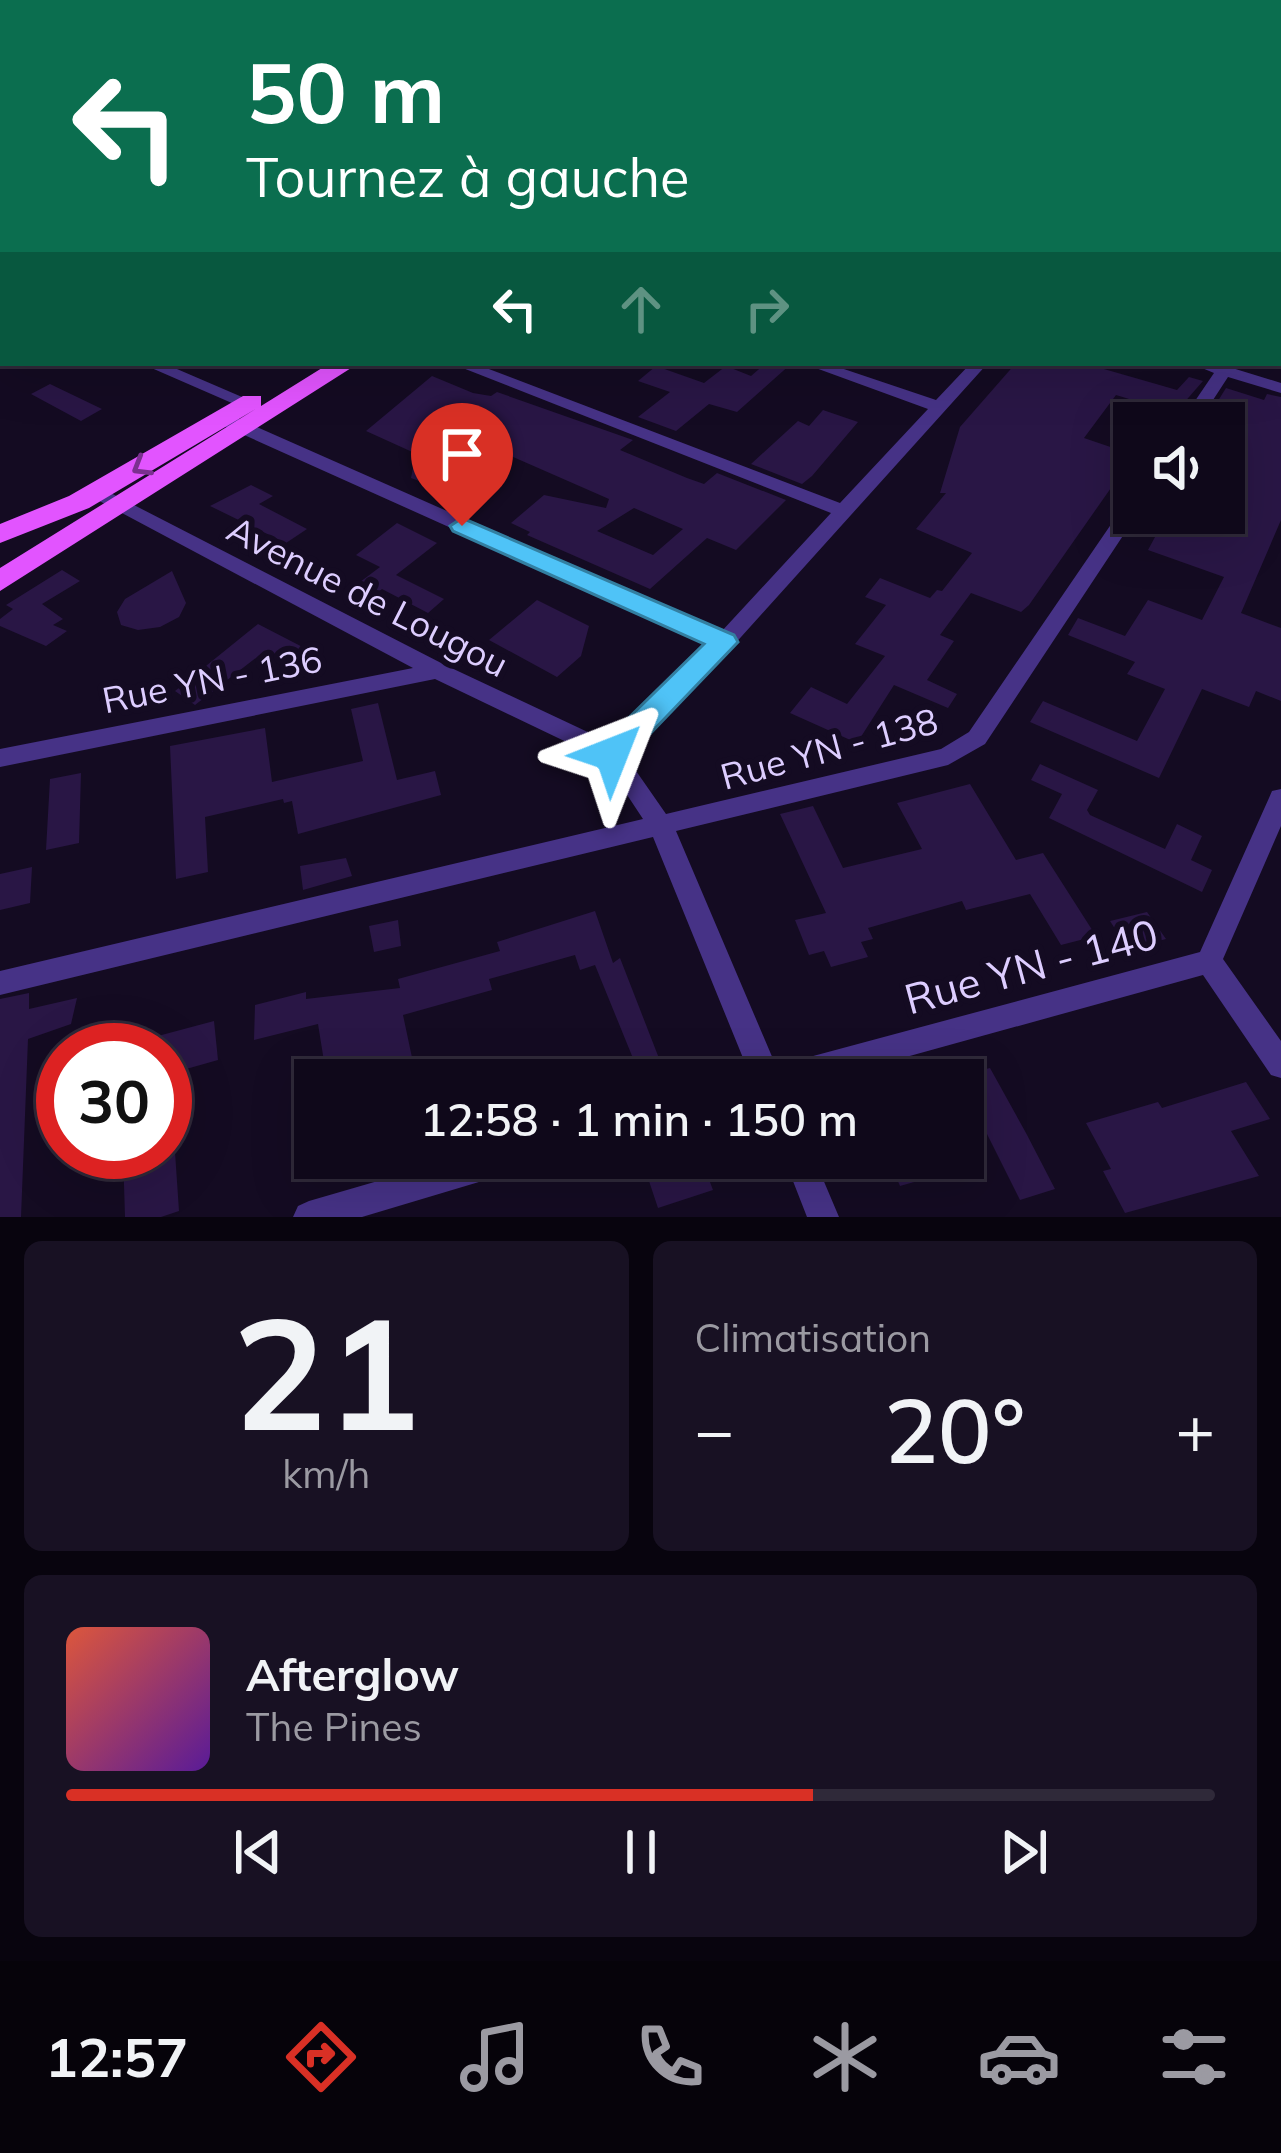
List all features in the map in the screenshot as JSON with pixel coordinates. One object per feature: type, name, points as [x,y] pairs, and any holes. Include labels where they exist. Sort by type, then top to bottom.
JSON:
[{"type":"main road","points":[[0,581],[122,506],[309,366]]},
{"type":"main road","points":[[0,534],[97,492],[341,366]]},
{"type":"street","points":[[153,366],[238,417],[724,642]]},
{"type":"street","points":[[466,366],[841,510]]},
{"type":"street","points":[[819,366],[939,407]]},
{"type":"street","points":[[761,1059],[662,828],[612,754],[724,642],[977,366]]},
{"type":"street","points":[[1209,366],[1281,388]]},
{"type":"street","points":[[1203,402],[1224,370]]},
{"type":"street","name":"Avenue de Lougou","points":[[97,492],[437,671],[612,754]]},
{"type":"street","name":"Rue YN - 138","points":[[0,983],[662,828],[966,749],[1114,534]]},
{"type":"street","name":"Rue YN - 136","points":[[0,758],[437,671]]},
{"type":"street","name":"Rue YN - 140","points":[[847,1059],[1209,961],[1281,798]]},
{"type":"street","points":[[1209,961],[1281,1065]]},
{"type":"street","points":[[308,1217],[437,1179]]},
{"type":"street","points":[[808,1179],[824,1217]]},
{"type":"building","points":[[656,366],[704,383],[726,366],[751,376],[763,366],[789,366],[737,412],[709,404],[676,431],[638,417],[670,392],[638,381]]},
{"type":"building","points":[[1013,366],[1093,366],[1177,390],[1189,377],[1203,381],[1185,402],[1139,402],[1116,395],[1084,438],[1113,448],[1113,485],[1029,605],[1021,612],[971,593],[940,635],[954,641],[927,680],[957,694],[948,708],[894,685],[857,743],[790,713],[811,687],[847,704],[885,656],[855,644],[886,605],[865,597],[880,578],[930,598],[942,591],[972,553],[916,529],[946,493],[940,493],[960,427]]},
{"type":"building","points":[[432,376],[473,393],[491,396],[497,392],[633,440],[620,450],[704,484],[717,473],[786,500],[736,550],[707,538],[650,589],[527,535],[530,532],[511,523],[544,495],[606,508],[609,499],[486,445],[452,470],[366,431]],"holes":[[[634,508],[683,529],[653,555],[597,531]]]},
{"type":"building","points":[[50,384],[102,409],[81,421],[31,394]]},
{"type":"building","points":[[1226,388],[1264,400],[1267,394],[1281,397],[1281,520],[1241,613],[1281,628],[1281,701],[1256,691],[1249,707],[1202,689],[1159,778],[1030,722],[1043,701],[1137,741],[1165,689],[1127,674],[1135,662],[1068,635],[1078,618],[1125,636],[1148,600],[1202,620],[1224,577],[1148,550],[1157,534],[1245,534],[1245,402],[1217,402]]},
{"type":"building","points":[[823,410],[858,422],[802,484],[751,464],[798,421],[809,426]]},
{"type":"building","points":[[413,468],[486,483],[473,501],[411,478]]},
{"type":"building","points":[[251,485],[273,496],[259,504],[307,529],[286,543],[210,506]]},
{"type":"building","points":[[397,523],[437,543],[396,575],[444,599],[428,613],[382,589],[367,601],[348,591],[380,567],[356,555]]},
{"type":"building","points":[[62,570],[80,581],[42,604],[63,619],[53,625],[67,631],[46,646],[0,626],[0,619],[13,609],[6,605]]},
{"type":"building","points":[[172,571],[186,603],[179,617],[160,627],[138,630],[121,625],[117,612],[125,599]]},
{"type":"building","points":[[537,600],[589,626],[581,656],[557,677],[489,640]]},
{"type":"building","points":[[258,624],[318,655],[299,672],[261,654],[195,705],[175,691]]},
{"type":"building","points":[[378,703],[397,780],[435,771],[441,795],[298,834],[292,801],[284,803],[283,799],[205,817],[208,872],[176,879],[170,746],[265,728],[272,782],[363,761],[351,709]]},
{"type":"building","points":[[1040,764],[1098,790],[1087,810],[1090,815],[1165,849],[1177,824],[1202,836],[1191,860],[1212,870],[1202,892],[1049,818],[1062,794],[1031,780]]},
{"type":"building","points":[[81,773],[79,843],[46,850],[50,779]]},
{"type":"building","points":[[970,784],[1016,860],[1043,853],[1096,936],[1061,945],[1030,894],[966,910],[962,901],[868,928],[873,939],[861,942],[868,957],[831,967],[824,951],[809,955],[795,920],[826,913],[780,814],[813,806],[843,868],[922,849],[897,803]]},
{"type":"building","points":[[346,858],[352,876],[303,890],[300,866]]},
{"type":"building","points":[[32,867],[30,903],[0,910],[0,874]]},
{"type":"building","points":[[595,911],[613,963],[620,958],[659,1059],[633,1059],[595,965],[580,970],[575,955],[489,979],[492,990],[403,1015],[412,1059],[324,1059],[318,1024],[254,1040],[255,1005],[306,992],[306,999],[400,988],[398,979],[500,951],[497,942]]},
{"type":"building","points":[[1147,912],[1166,939],[1128,949],[1110,921]]},
{"type":"building","points":[[398,920],[401,946],[374,952],[369,926]]},
{"type":"building","points":[[29,993],[29,1009],[77,998],[71,1023],[36,1023],[36,1036],[28,1039],[21,1217],[0,1217],[0,999]]},
{"type":"building","points":[[214,1021],[218,1060],[192,1067],[192,1027]]},
{"type":"building","points":[[990,1068],[1055,1189],[1020,1200],[984,1128],[984,1070]]},
{"type":"building","points":[[1246,1082],[1270,1119],[1231,1131],[1259,1176],[1125,1213],[1103,1171],[1111,1169],[1086,1123],[1158,1102],[1162,1108]]},
{"type":"building","points":[[124,1179],[177,1179],[179,1211],[161,1217],[125,1217]]},
{"type":"building","points":[[648,1179],[709,1179],[713,1190],[658,1208]]},
{"type":"building","points":[[897,1179],[925,1179],[900,1186]]},
{"type":"route","points":[[462,526],[724,642],[612,754]]}]
